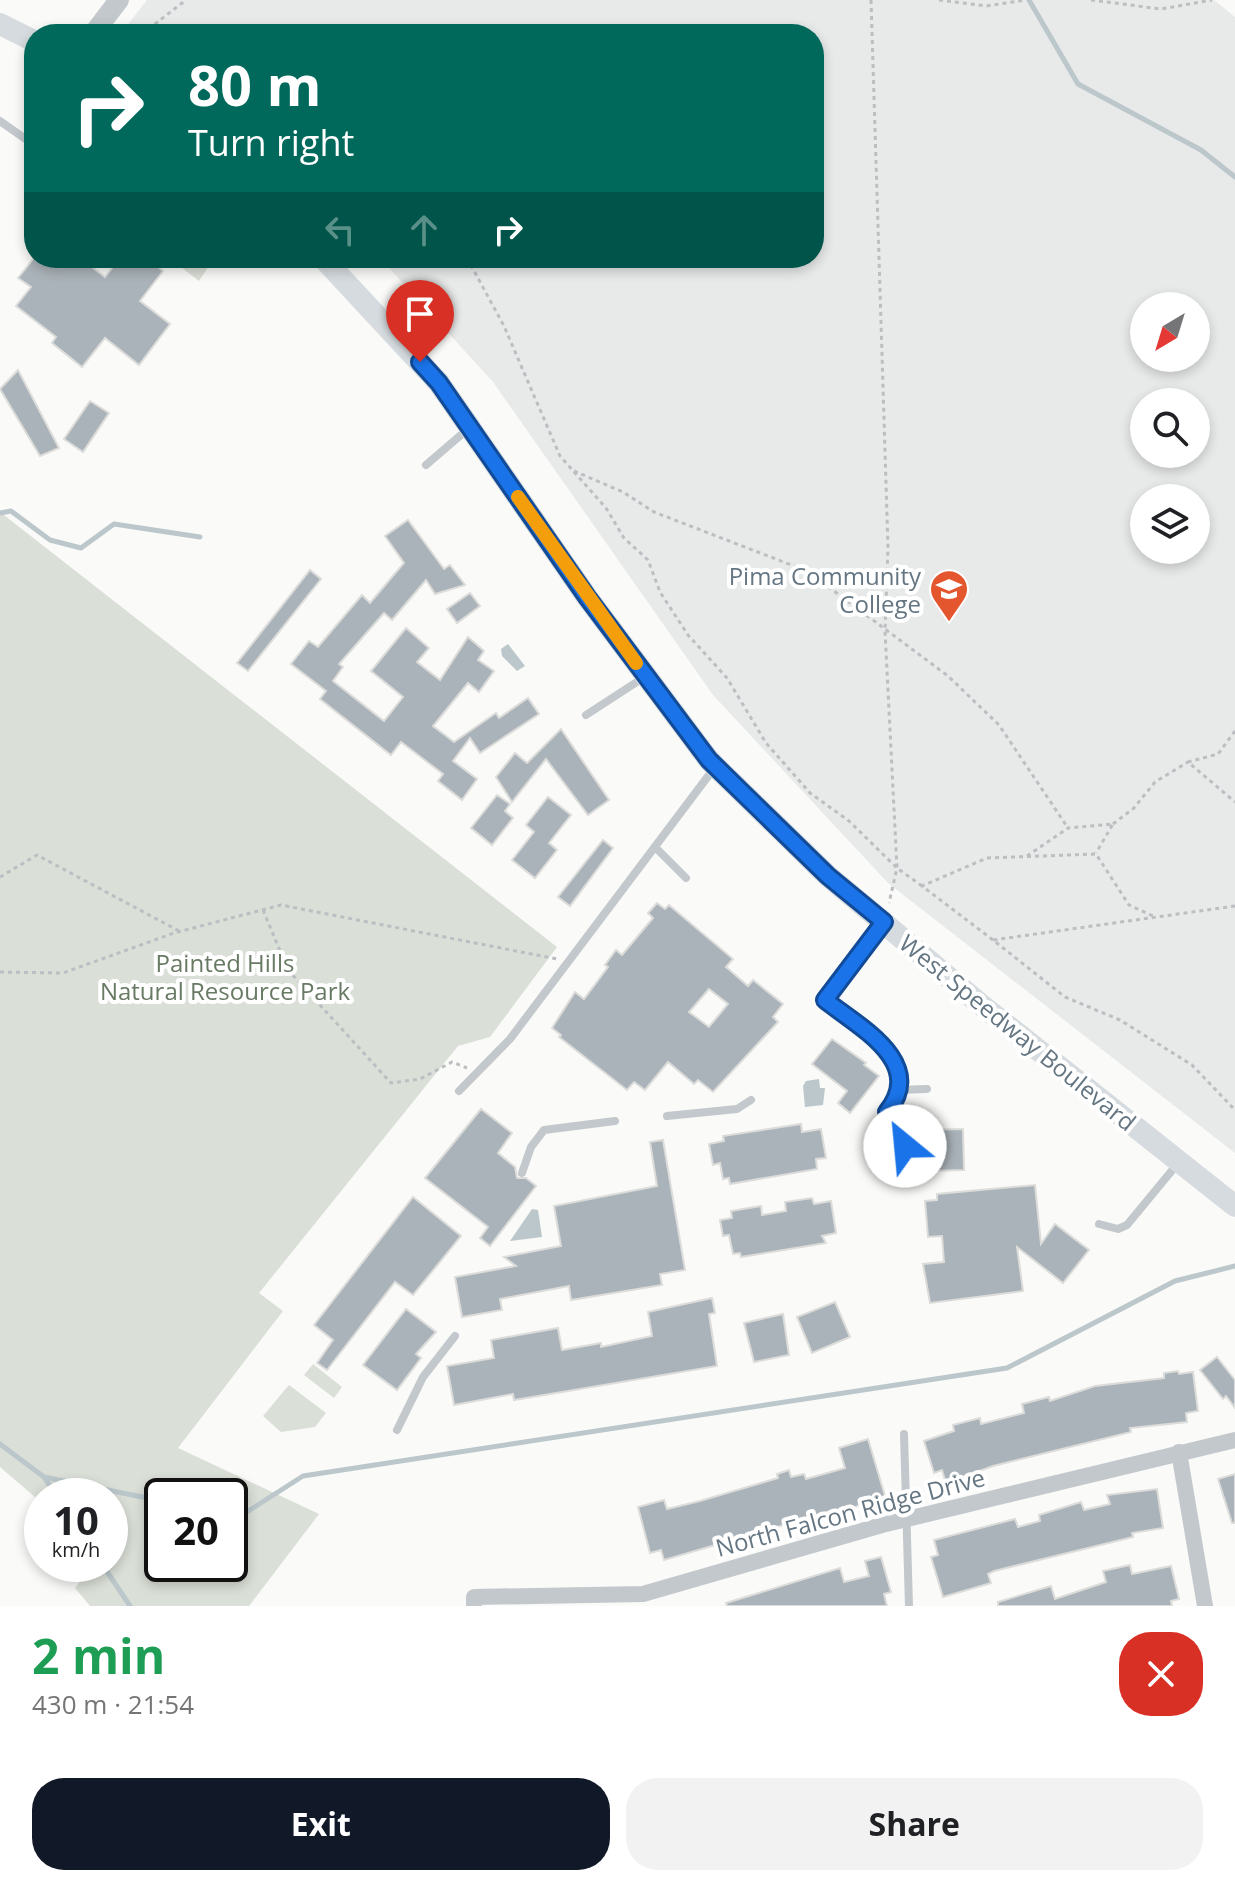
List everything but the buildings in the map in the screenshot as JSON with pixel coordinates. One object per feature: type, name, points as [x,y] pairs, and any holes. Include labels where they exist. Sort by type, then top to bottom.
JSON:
[{"type":"main road","points":[[0,24],[24,36]]},
{"type":"main road","name":"West Speedway Boulevard","points":[[332,268],[439,383],[587,597],[716,766],[828,876],[1235,1206]]},
{"type":"street","points":[[101,24],[119,0]]},
{"type":"street","name":"North Falcon Ridge Drive","points":[[474,1601],[643,1594],[907,1519],[1235,1440]]},
{"type":"street","points":[[1179,1452],[1205,1606]]},
{"type":"lane","points":[[0,121],[24,138]]},
{"type":"lane","points":[[426,465],[470,427]]},
{"type":"lane","points":[[586,715],[646,676]]},
{"type":"lane","points":[[459,1091],[510,1039],[716,766]]},
{"type":"lane","points":[[655,847],[686,878]]},
{"type":"lane","points":[[884,922],[825,1000],[888,1050],[897,1066],[899,1090],[887,1112],[904,1133],[905,1146]]},
{"type":"lane","points":[[899,1090],[927,1089]]},
{"type":"lane","points":[[667,1116],[737,1109],[751,1100]]},
{"type":"lane","points":[[522,1173],[531,1147],[544,1130],[615,1121]]},
{"type":"lane","points":[[1099,1224],[1118,1229],[1127,1225],[1179,1162]]},
{"type":"lane","points":[[397,1430],[423,1377],[455,1336]]},
{"type":"lane","points":[[904,1434],[909,1606]]},
{"type":"path","points":[[155,24],[186,0]]},
{"type":"path","points":[[871,0],[888,548],[885,631],[897,868],[884,922]]},
{"type":"path","points":[[939,0],[986,6],[1026,0]]},
{"type":"path","points":[[1091,0],[1161,9],[1212,0]]},
{"type":"path","points":[[472,268],[504,326],[560,456],[606,508],[624,538],[648,560],[660,592],[688,635],[727,678],[766,743],[810,793],[849,821],[897,868],[1065,997],[1120,1020],[1192,1065],[1235,1110]]},
{"type":"path","points":[[573,471],[623,492],[654,512],[794,566],[826,585],[948,676],[999,725],[1068,828]]},
{"type":"path","points":[[1096,854],[1113,824],[1134,808],[1155,782],[1188,762],[1218,754],[1235,731]]},
{"type":"path","points":[[1188,762],[1235,802]]},
{"type":"path","points":[[1027,856],[1068,828],[1113,824]]},
{"type":"path","points":[[922,886],[987,858],[1096,854]]},
{"type":"path","points":[[1096,854],[1129,905],[1155,917]]},
{"type":"path","points":[[0,877],[37,855],[183,933]]},
{"type":"path","points":[[0,972],[63,973],[183,933],[281,905],[569,961]]},
{"type":"path","points":[[993,940],[1235,906]]},
{"type":"path","points":[[263,910],[288,970],[391,1083],[420,1079],[452,1062],[476,1072]]},
{"type":"shaded area","name":"Pima Community College","points":[[147,0],[1214,0],[1235,17],[1235,1153],[888,883],[713,695],[493,382],[389,268],[824,268],[824,24],[128,24]]},
{"type":"shaded area","points":[[508,644],[525,666],[517,671],[502,656],[501,649]]},
{"type":"shaded area","points":[[819,1079],[820,1088],[825,1088],[823,1105],[805,1107],[803,1086],[806,1081]]},
{"type":"shaded area","points":[[532,1209],[538,1210],[542,1237],[510,1241]]},
{"type":"green space","points":[[182,268],[207,268],[199,281]]},
{"type":"green space","name":"Painted Hills Natural Resource Park","points":[[0,512],[557,947],[490,1037],[458,1046],[259,1293],[283,1311],[178,1448],[242,1478],[144,1478],[144,1582],[248,1582],[248,1481],[319,1514],[249,1606],[90,1606],[75,1588],[80,1582],[128,1582],[128,1478],[24,1478],[24,1488],[0,1467]]},
{"type":"green space","points":[[313,1364],[342,1387],[334,1398],[304,1375]]},
{"type":"green space","points":[[289,1385],[326,1413],[315,1427],[281,1432],[263,1416]]},
{"type":"waterway","points":[[1029,0],[1078,84],[1201,150],[1235,177]]},
{"type":"waterway","points":[[0,513],[11,511],[50,540],[81,548],[114,524],[200,537]]},
{"type":"waterway","points":[[248,1511],[303,1476],[1007,1368],[1175,1281],[1235,1266]]},
{"type":"waterway","points":[[0,1444],[45,1478]]},
{"type":"waterway","points":[[44,1477],[144,1497]]},
{"type":"waterway","points":[[114,1582],[130,1606]]},
{"type":"slow traffic","points":[[518,497],[636,663]]},
{"type":"place","name":"Pima Community College","points":[[949,623]]},
{"type":"route","points":[[420,362],[439,383],[587,597],[709,760],[828,876],[884,922],[825,1000],[888,1050],[897,1066],[901,1083],[898,1096],[887,1112],[904,1133],[905,1146]]}]
